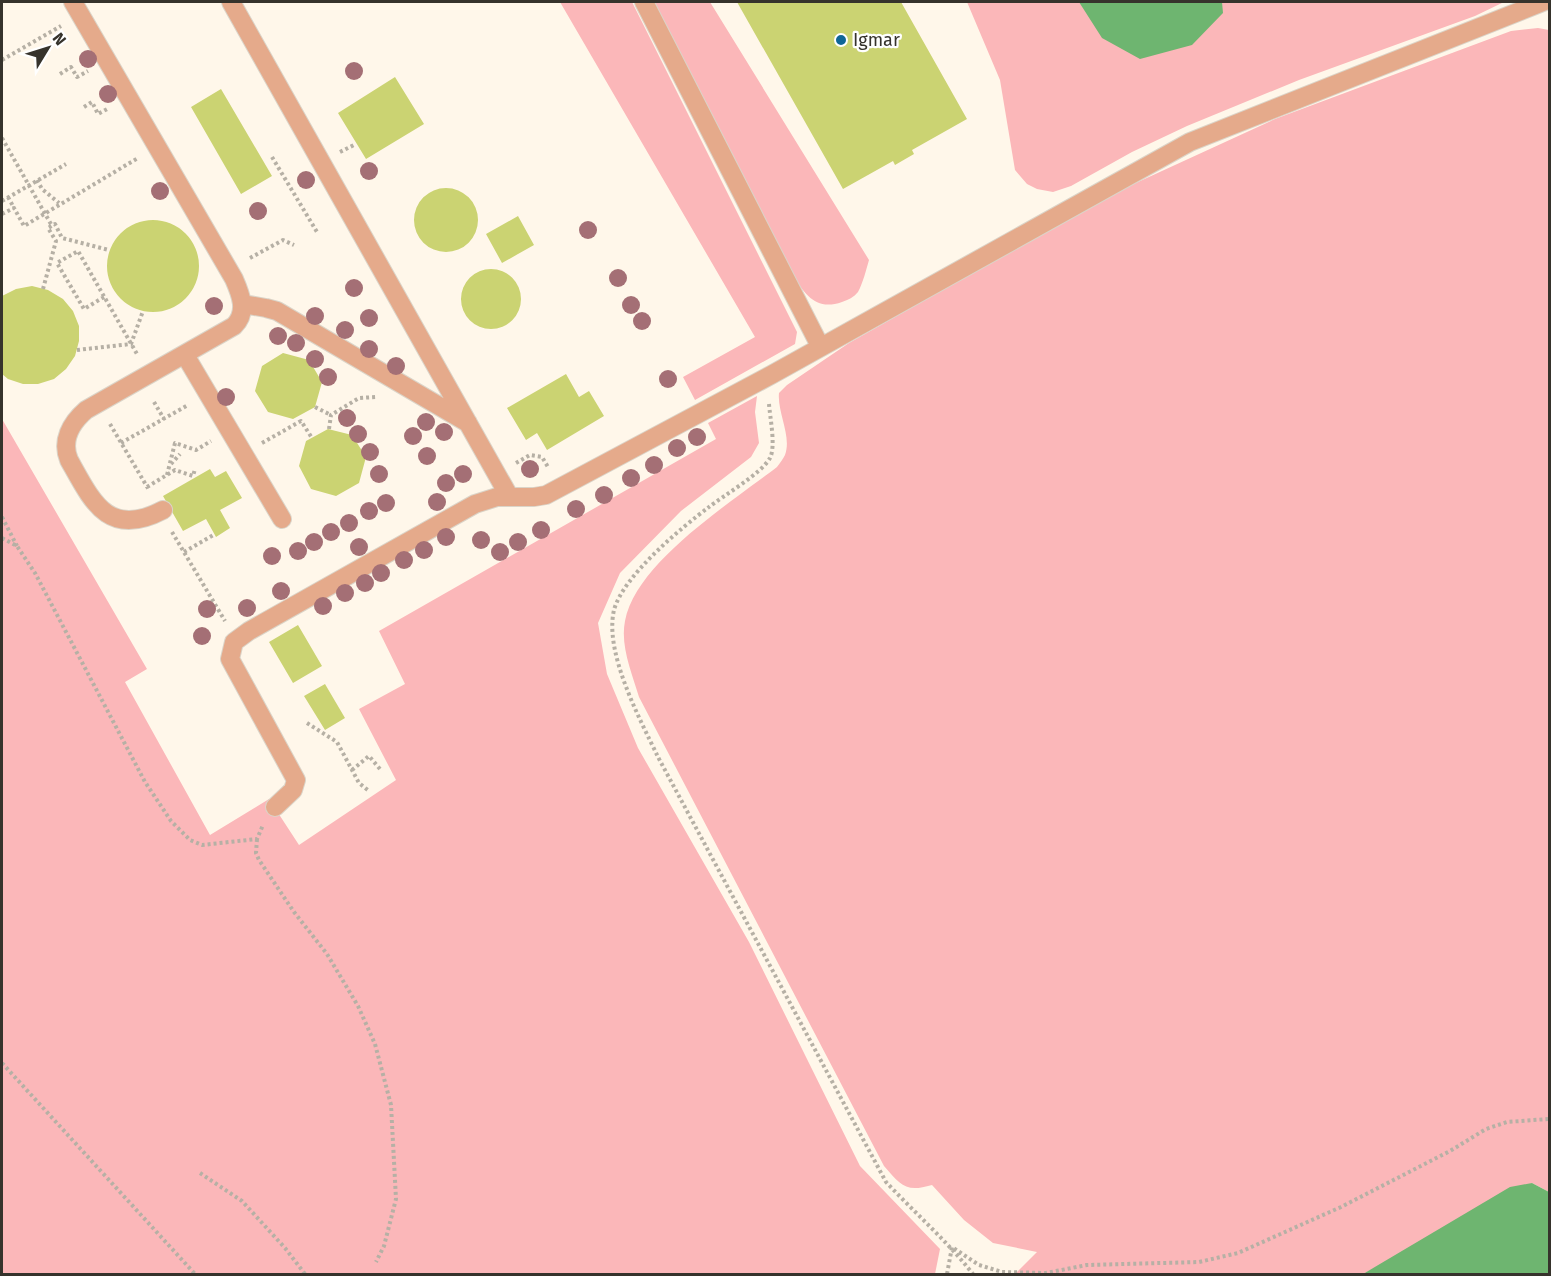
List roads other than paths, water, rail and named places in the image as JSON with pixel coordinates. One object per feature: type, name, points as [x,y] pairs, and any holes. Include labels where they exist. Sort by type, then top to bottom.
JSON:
[{"type":"lane","points":[[73,2],[234,279],[243,304],[241,317],[234,326],[86,410],[74,423],[66,439],[65,447],[69,460],[90,498],[107,514],[128,520],[143,518],[162,510]]},
{"type":"lane","points":[[231,2],[509,496]]},
{"type":"lane","points":[[644,2],[820,346]]},
{"type":"lane","points":[[275,807],[293,790],[296,780],[232,664],[230,654],[234,642],[249,631],[475,504],[486,499],[509,496],[546,495],[771,375],[1190,142],[1543,2]]},
{"type":"lane","points":[[243,304],[277,311],[469,424]]},
{"type":"lane","points":[[185,355],[282,519]]},
{"type":"place","name":"Igmar","points":[[841,40]]}]
